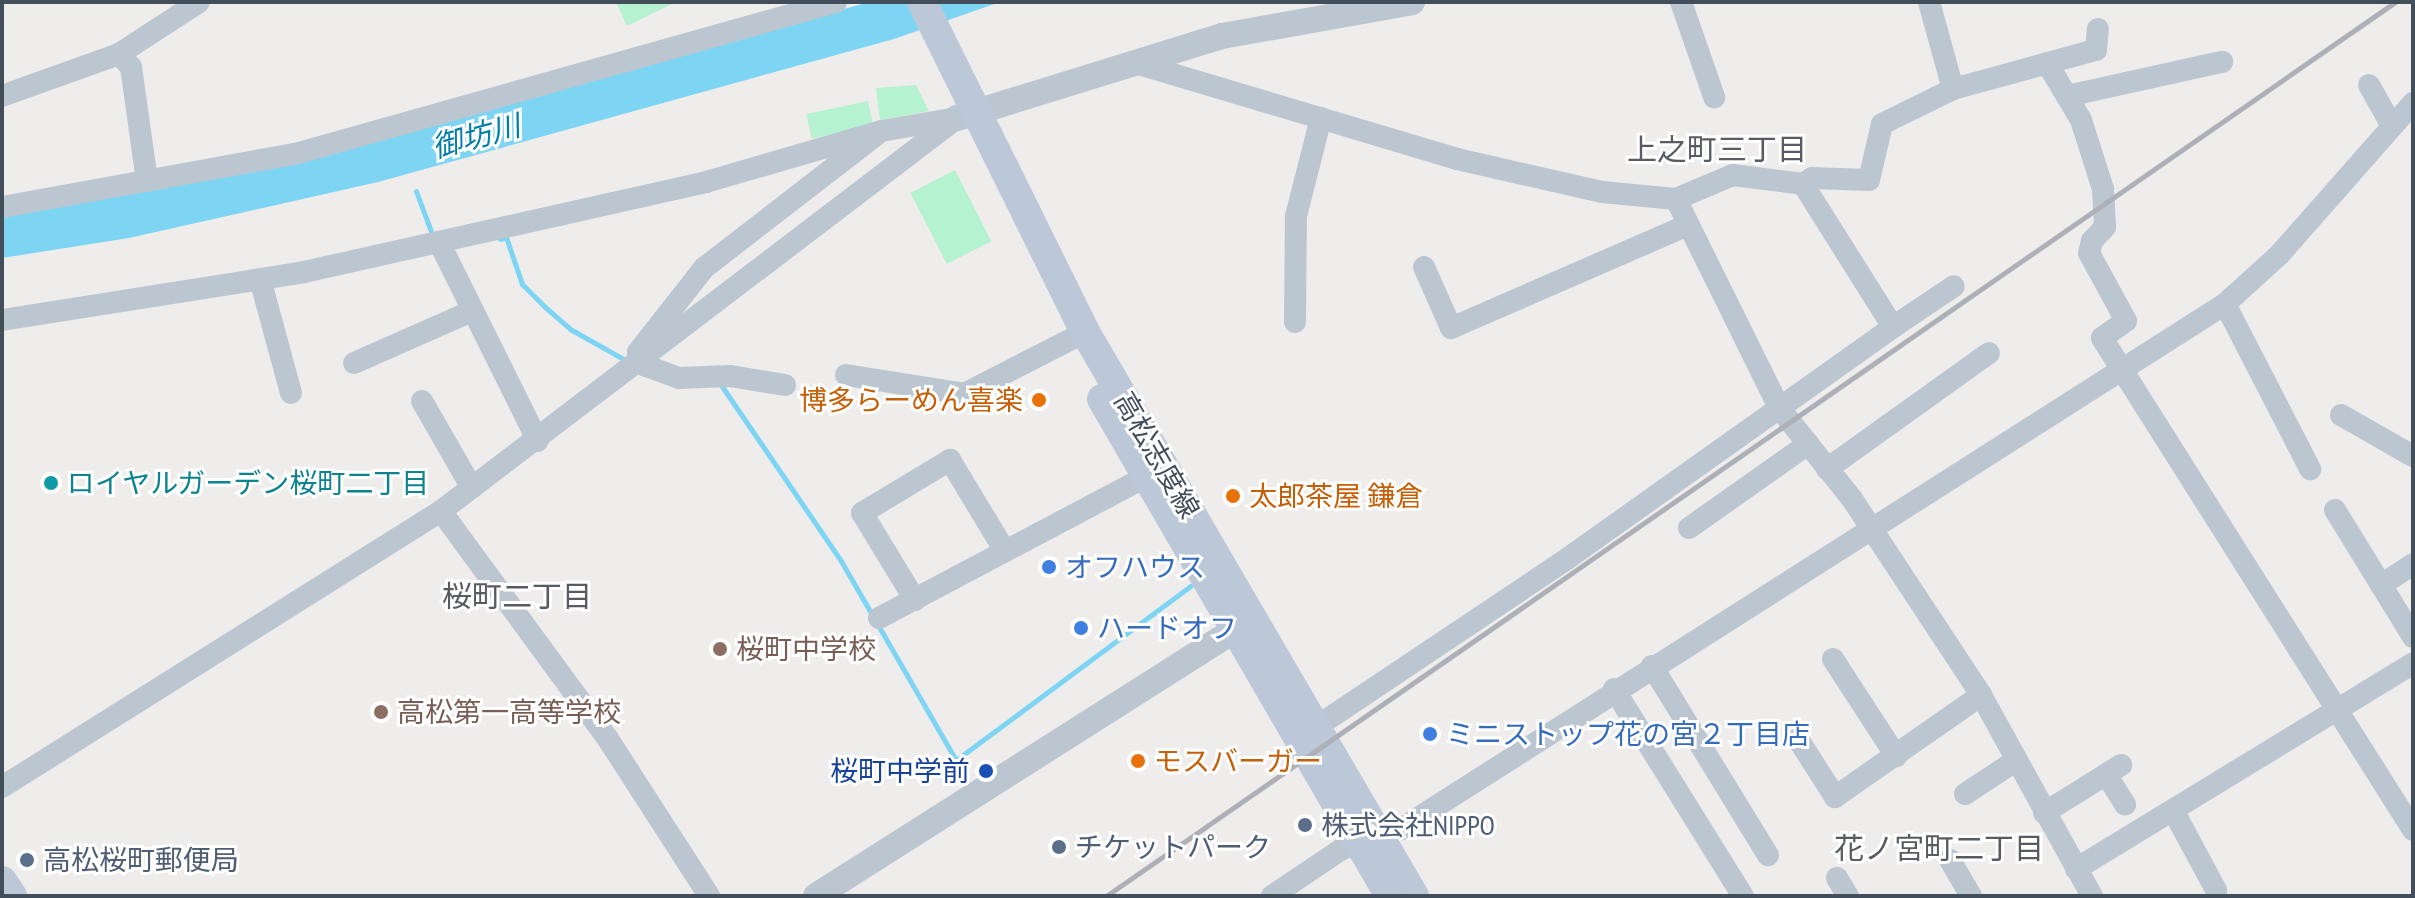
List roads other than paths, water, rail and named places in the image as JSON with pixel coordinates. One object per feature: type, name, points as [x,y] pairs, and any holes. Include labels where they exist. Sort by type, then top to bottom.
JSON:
[{"type":"main road","name":"高松志度線","points":[[916,13],[1076,336],[1371,842],[1414,896]]},
{"type":"main road","name":"高松志度線","points":[[1243,625],[1316,727],[1371,842],[1390,896]]},
{"type":"main road","points":[[2,881],[12,896]]},
{"type":"street","points":[[2,96],[119,54],[199,2]]},
{"type":"street","points":[[2,207],[295,154],[836,2]]},
{"type":"street","points":[[2,320],[260,279],[706,182],[881,131],[966,115],[1222,36],[1412,2]]},
{"type":"street","points":[[1681,2],[1714,97]]},
{"type":"street","points":[[1929,2],[1953,89]]},
{"type":"street","points":[[1132,62],[1457,159],[1602,192],[1676,199],[1733,175],[1803,184],[1812,178],[1869,180],[1882,124],[1953,89],[2096,50],[2098,29]]},
{"type":"street","points":[[119,54],[131,67],[147,181]]},
{"type":"street","points":[[2067,96],[2222,62]]},
{"type":"street","points":[[2047,63],[2067,96],[2103,189],[2105,227],[2089,253],[2126,321],[2102,338],[2413,830]]},
{"type":"street","points":[[2369,85],[2392,126]]},
{"type":"street","points":[[1272,896],[1342,849],[1371,842],[1614,689],[1875,531],[2225,304],[2279,255],[2413,103]]},
{"type":"street","points":[[2,787],[441,511],[538,441],[966,115]]},
{"type":"street","points":[[1295,322],[1296,216],[1321,118]]},
{"type":"street","points":[[638,363],[638,352],[663,315],[704,268],[832,174],[881,131]]},
{"type":"street","points":[[1803,184],[1893,327]]},
{"type":"street","points":[[1676,199],[1686,226],[1780,409],[1875,531],[1981,695],[2092,896]]},
{"type":"street","points":[[1424,267],[1451,328],[1686,226]]},
{"type":"street","points":[[439,242],[538,441]]},
{"type":"street","points":[[260,279],[291,393]]},
{"type":"street","points":[[1316,727],[1954,286]]},
{"type":"street","points":[[2225,304],[2310,469]]},
{"type":"street","points":[[354,363],[472,311]]},
{"type":"street","points":[[846,375],[964,394],[1076,336]]},
{"type":"street","points":[[1827,469],[1989,353]]},
{"type":"street","points":[[638,363],[679,378],[730,376],[785,385]]},
{"type":"street","points":[[422,401],[472,488]]},
{"type":"street","points":[[2341,415],[2413,456]]},
{"type":"street","points":[[1689,528],[1808,444]]},
{"type":"street","points":[[915,600],[862,513],[950,460],[1005,551]]},
{"type":"street","points":[[879,618],[1155,472]]},
{"type":"street","points":[[2335,510],[2413,637]]},
{"type":"street","points":[[441,511],[608,739],[709,896]]},
{"type":"street","points":[[2381,585],[2413,564]]},
{"type":"street","points":[[816,896],[1243,625]]},
{"type":"street","points":[[1833,659],[1896,756]]},
{"type":"street","points":[[2076,869],[2338,712],[2413,663]]},
{"type":"street","points":[[1652,666],[1768,855]]},
{"type":"street","points":[[1614,689],[1743,896]]},
{"type":"street","points":[[1798,739],[1835,797],[1981,695]]},
{"type":"street","points":[[1965,794],[2015,761]]},
{"type":"street","points":[[2044,813],[2114,770],[2125,804]]},
{"type":"street","points":[[2174,812],[2216,890]]},
{"type":"street","points":[[1950,860],[1971,896]]},
{"type":"water","name":"御坊川","points":[[869,2],[1000,2],[894,39],[378,182],[129,238],[2,258],[2,217],[219,178],[397,135]]},
{"type":"waterway","points":[[416,191],[433,237]]},
{"type":"waterway","points":[[500,239],[506,237],[522,284],[545,307],[570,329],[627,361]]},
{"type":"waterway","points":[[719,382],[841,561],[956,760],[1190,586]]},
{"type":"railway","points":[[1106,896],[2395,2]]},
{"type":"place","name":"博多らーめん喜楽","points":[[1039,400]]},
{"type":"place","name":"ロイヤルガーデン桜町二丁目","points":[[51,483]]},
{"type":"place","name":"太郎茶屋 鎌倉","points":[[1233,496]]},
{"type":"place","name":"オフハウス","points":[[1049,567]]},
{"type":"place","name":"ハードオフ","points":[[1081,628]]},
{"type":"place","name":"桜町中学校","points":[[720,649]]},
{"type":"place","name":"高松第一高等学校","points":[[381,712]]},
{"type":"place","name":"ミニストップ花の宮２丁目店","points":[[1430,734]]},
{"type":"place","name":"モスバーガー","points":[[1138,761]]},
{"type":"place","name":"桜町中学前","points":[[986,771]]},
{"type":"place","name":"株式会社NIPPO","points":[[1305,825]]},
{"type":"place","name":"チケットパーク","points":[[1059,847]]},
{"type":"place","name":"高松桜町郵便局","points":[[27,860]]},
{"type":"district","name":"上之町三丁目","points":[[1717,149]]},
{"type":"district","name":"桜町二丁目","points":[[517,596]]},
{"type":"district","name":"花ノ宮町二丁目","points":[[1939,848]]}]
